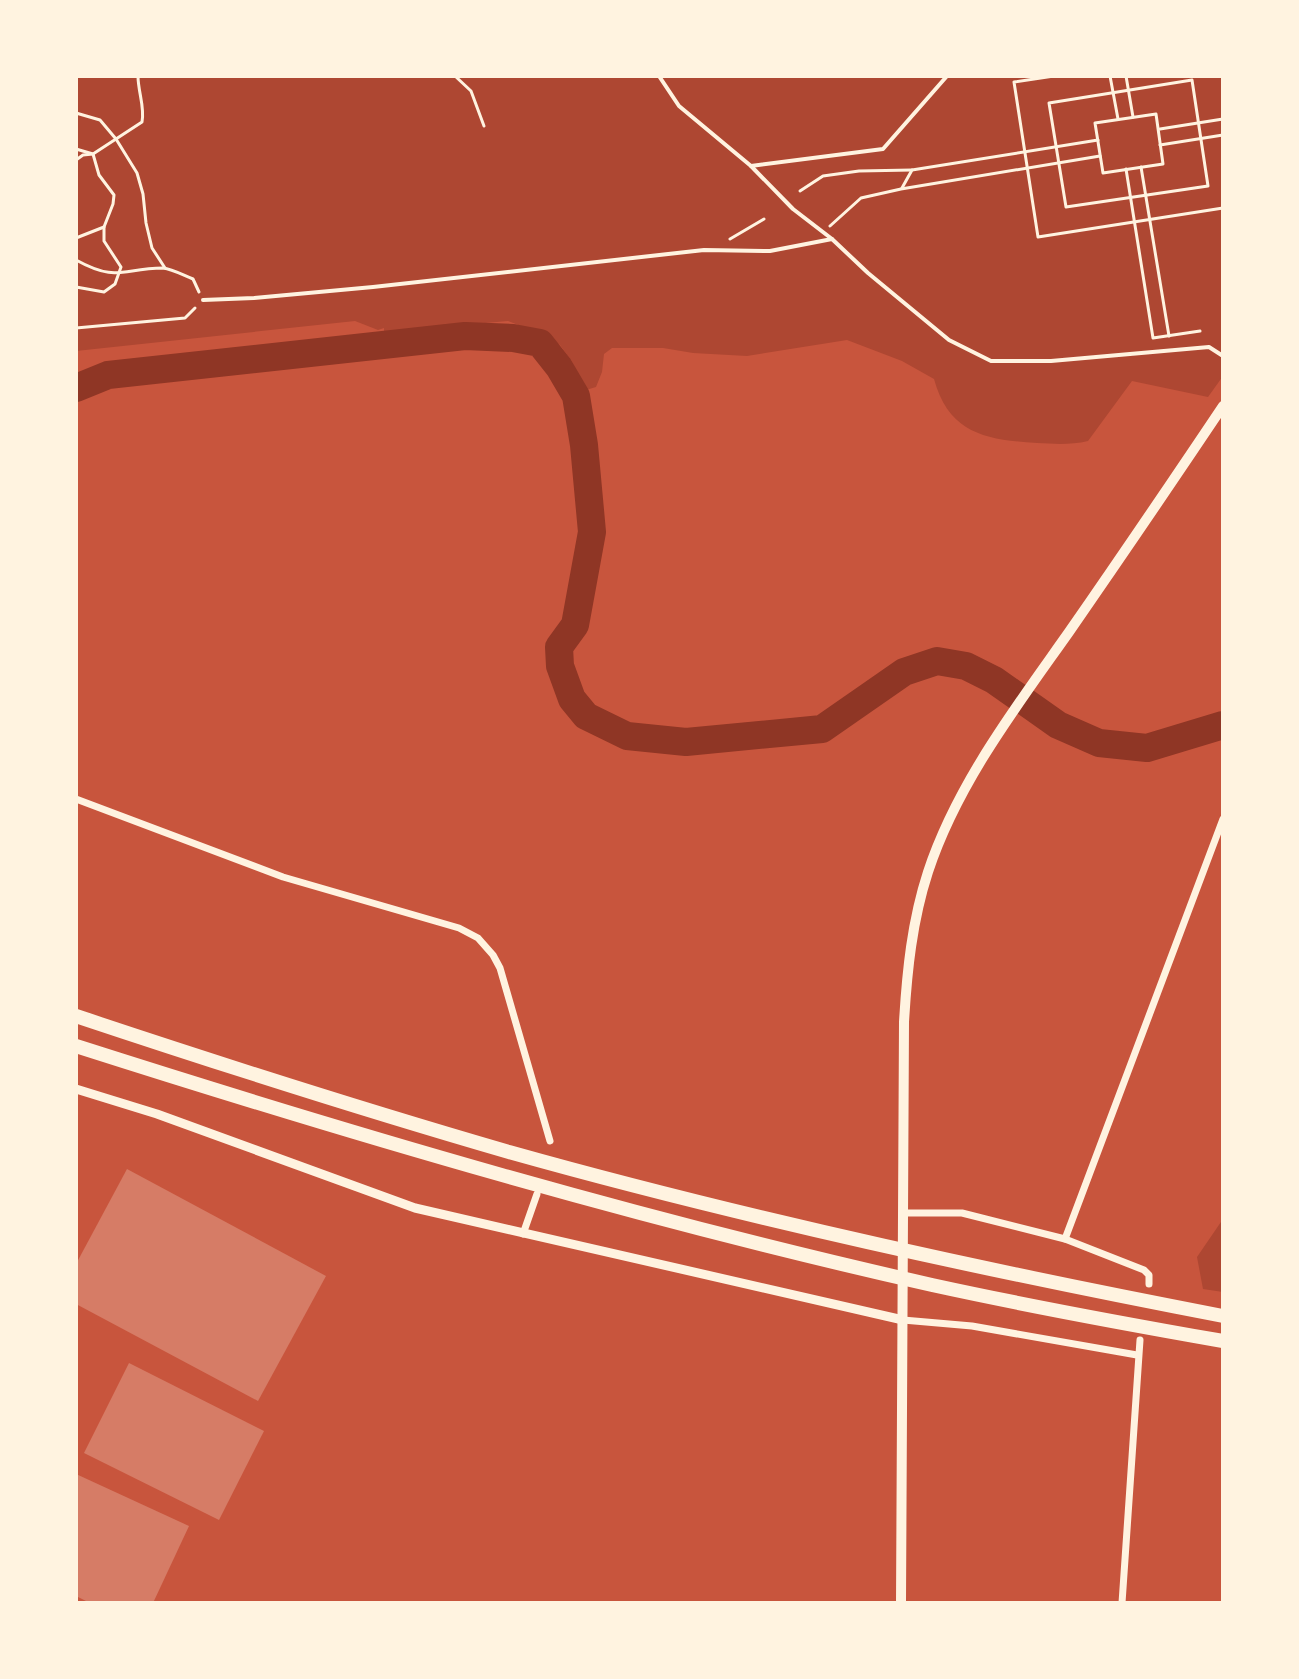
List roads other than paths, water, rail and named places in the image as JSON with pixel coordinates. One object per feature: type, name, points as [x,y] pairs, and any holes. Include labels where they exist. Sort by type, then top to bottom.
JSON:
[{"type":"highway","points":[[76,1016],[299,1090],[511,1152],[716,1206],[877,1244],[1223,1316]]},
{"type":"highway","points":[[76,1046],[502,1176],[932,1285],[1223,1341]]},
{"type":"main road","points":[[905,1602],[904,1022],[907,972],[915,921],[929,870],[975,770],[1223,406]]},
{"type":"street","points":[[76,799],[283,877],[459,928],[478,938],[500,968],[550,1141]]},
{"type":"street","points":[[1065,1239],[1223,819]]},
{"type":"street","points":[[76,1089],[157,1114],[415,1208],[903,1320],[972,1326],[1137,1355]]},
{"type":"street","points":[[523,1234],[537,1194]]},
{"type":"street","points":[[904,1213],[962,1213],[1065,1239],[1144,1270],[1149,1275],[1149,1284]]},
{"type":"street","points":[[1122,1603],[1140,1340]]},
{"type":"lane","points":[[659,76],[679,106],[751,166],[793,209],[949,340],[991,361],[1051,361],[1209,347],[1223,356]]},
{"type":"lane","points":[[751,166],[883,149],[947,76]]},
{"type":"lane","points":[[203,300],[373,287],[704,250],[770,251],[832,239]]},
{"type":"waterway","points":[[76,388],[108,375],[465,336],[513,338],[540,343],[576,396],[592,532],[575,625],[559,647],[560,666],[572,699],[586,716],[627,736],[686,742],[822,729],[904,672],[937,661],[966,666],[994,680],[1058,725],[1099,743],[1147,748],[1223,725]]}]
